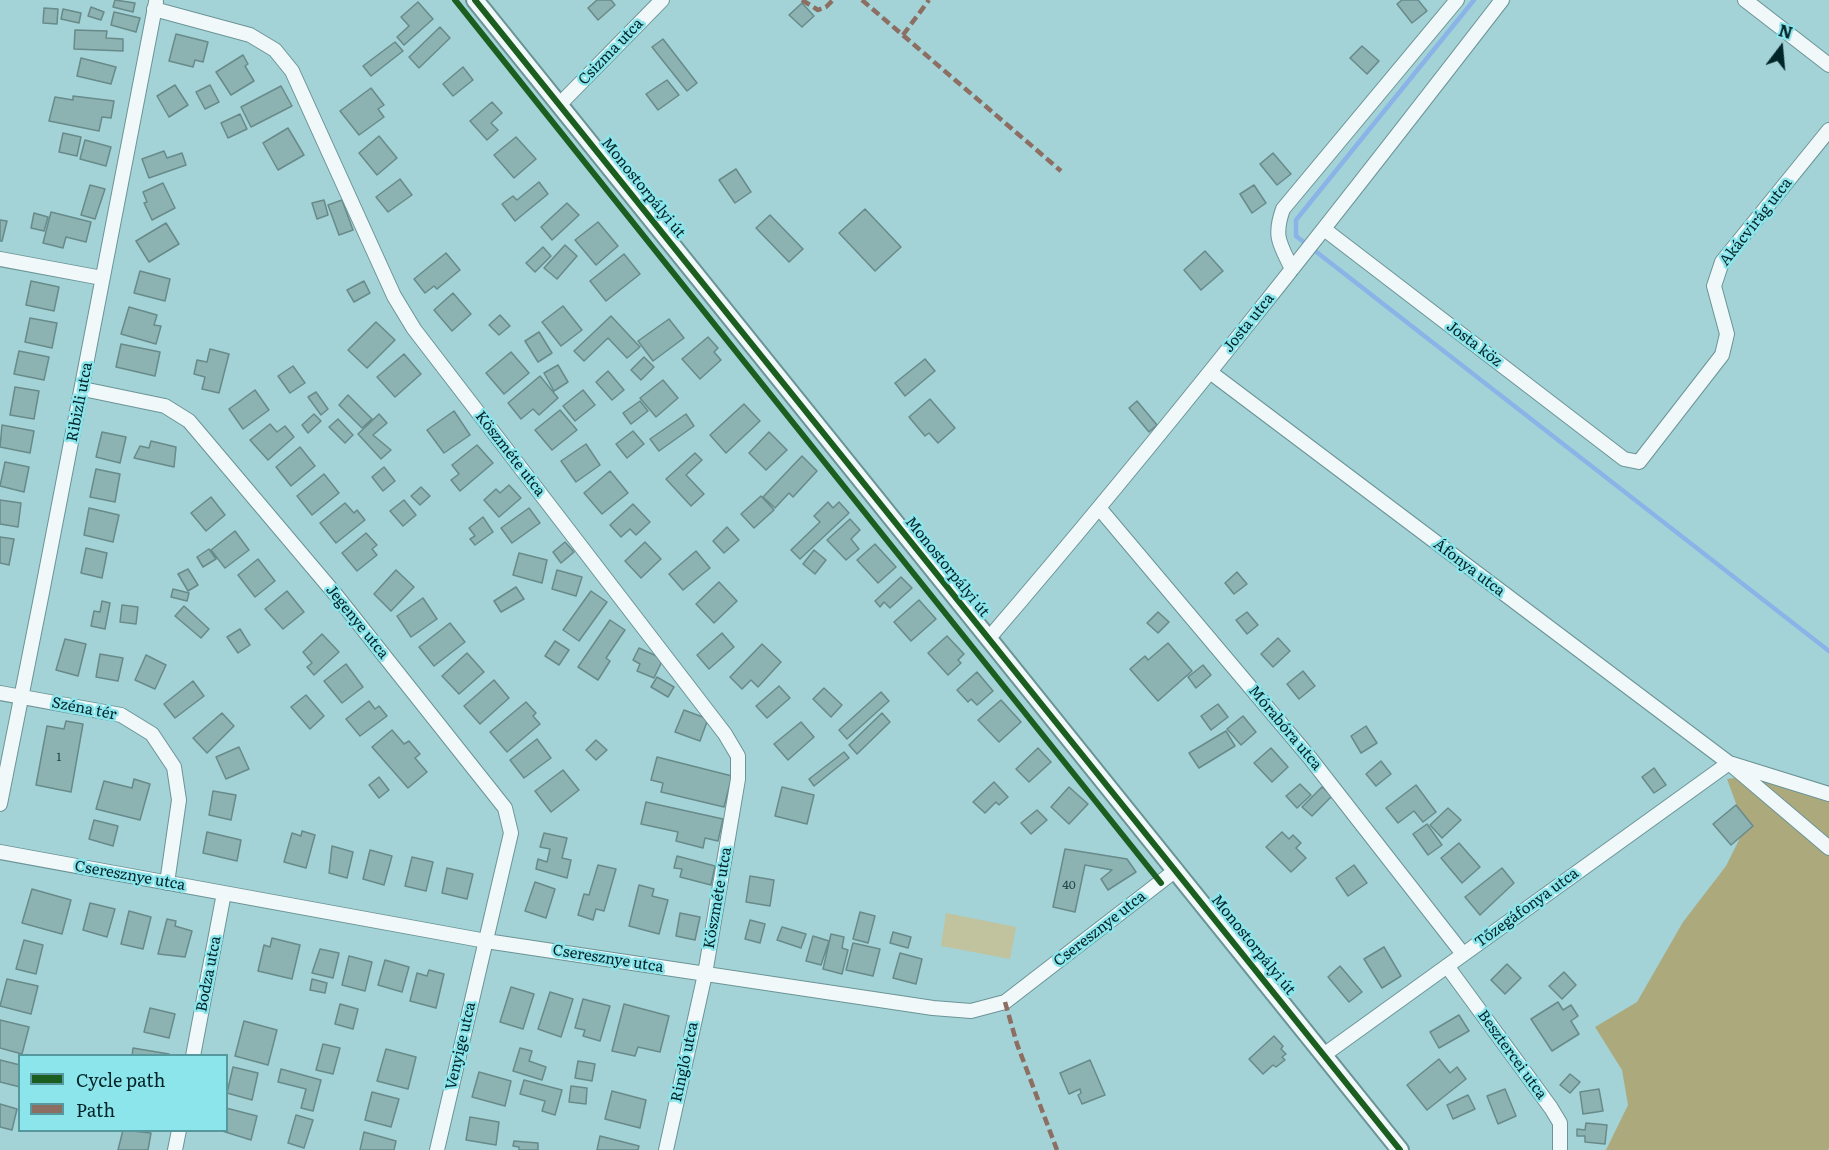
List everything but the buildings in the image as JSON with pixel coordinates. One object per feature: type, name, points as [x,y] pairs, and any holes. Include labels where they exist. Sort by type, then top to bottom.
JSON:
[{"type":"street","name":"Monostorpályi út","points":[[476,0],[1400,1150]]},
{"type":"street","name":"Csizma utca","points":[[560,104],[662,0]]},
{"type":"street","points":[[1292,269],[1280,245],[1276,228],[1282,209],[1457,0]]},
{"type":"street","name":"Josta utca","points":[[988,638],[1100,509],[1319,235],[1502,0]]},
{"type":"street","points":[[1745,0],[1829,64]]},
{"type":"street","name":"Ribizli utca","points":[[0,804],[83,389],[155,5]]},
{"type":"street","name":"Köszméte utca","points":[[155,5],[250,35],[275,50],[286,64],[394,296],[414,328],[725,734],[738,756],[738,779],[705,974]]},
{"type":"street","name":"Akácvirág utca","points":[[1624,459],[1639,462],[1722,355],[1727,334],[1714,286],[1722,262],[1829,130]]},
{"type":"street","name":"Josta köz","points":[[1319,235],[1624,459]]},
{"type":"street","points":[[0,259],[102,278]]},
{"type":"street","name":"Áfonya utca","points":[[1210,372],[1729,763],[1829,848]]},
{"type":"street","name":"Jegenye utca","points":[[83,389],[165,406],[189,421],[336,595],[505,808],[511,833],[486,941]]},
{"type":"street","name":"Mórabóra utca","points":[[1100,509],[1310,758],[1463,954]]},
{"type":"street","name":"Széna tér","points":[[0,693],[121,715],[152,734],[174,767],[179,800],[167,883]]},
{"type":"street","name":"Áfonya utca","points":[[1729,763],[1829,794]]},
{"type":"street","name":"Tőzegáfonya utca","points":[[1325,1054],[1729,763]]},
{"type":"street","name":"Cseresznye utca","points":[[0,852],[486,941],[933,1008],[970,1011],[1005,1002],[1176,870]]},
{"type":"street","name":"Bodza utca","points":[[193,1054],[224,893]]},
{"type":"street","name":"Venyige utca","points":[[437,1150],[486,941]]},
{"type":"street","name":"Besztercei utca","points":[[1447,966],[1551,1108],[1560,1123],[1560,1150]]},
{"type":"street","name":"Ringló utca","points":[[666,1150],[705,974]]},
{"type":"street","points":[[175,1150],[179,1132]]},
{"type":"green space","points":[[946,913],[1016,927],[1010,959],[941,946]]},
{"type":"shaded area","points":[[1754,775],[1829,799],[1829,1148],[1828,1150],[1606,1150],[1628,1105],[1622,1070],[1595,1027],[1637,1002],[1683,922],[1726,866],[1745,828],[1727,779]]},
{"type":"waterway","points":[[1474,0],[1296,220],[1296,236],[1829,651]]},
{"type":"marked path","points":[[802,0],[818,10],[826,7],[833,0]]},
{"type":"marked path","points":[[862,0],[1061,171]]},
{"type":"marked path","points":[[903,35],[929,0]]},
{"type":"marked path","points":[[1005,1002],[1017,1044],[1057,1150]]},
{"type":"cycle path","points":[[455,0],[1161,883]]},
{"type":"cycle path","points":[[475,0],[1400,1150]]}]
